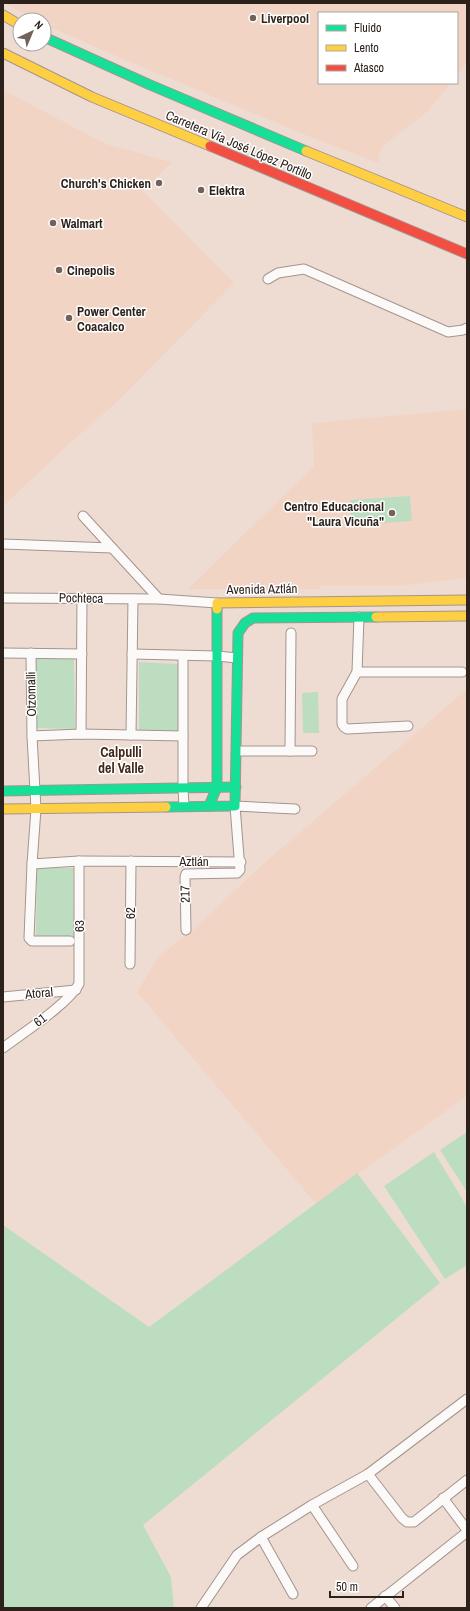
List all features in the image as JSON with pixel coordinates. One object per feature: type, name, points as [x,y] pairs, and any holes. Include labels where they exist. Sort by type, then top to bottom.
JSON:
[{"type":"street","points":[[3,15],[12,20]]},
{"type":"street","name":"Carretera Vía José López Portillo","points":[[52,40],[103,65],[188,102],[467,217]]},
{"type":"street","name":"Carretera Vía José López Portillo","points":[[3,53],[92,97],[467,254]]},
{"type":"street","points":[[268,279],[278,273],[304,269],[448,332],[467,328]]},
{"type":"street","points":[[83,516],[159,599]]},
{"type":"street","points":[[3,544],[112,548]]},
{"type":"street","name":"Pochteca","points":[[3,598],[159,599],[217,603]]},
{"type":"street","points":[[80,734],[82,598]]},
{"type":"street","points":[[132,735],[133,599]]},
{"type":"street","name":"Avenida Aztlán","points":[[209,806],[217,787],[217,603],[273,601],[467,600]]},
{"type":"street","points":[[272,618],[273,601]]},
{"type":"street","points":[[241,862],[235,806],[237,751],[237,658],[238,633],[245,623],[253,618],[467,616]]},
{"type":"street","points":[[359,617],[357,672],[342,699],[342,724],[347,728],[408,726]]},
{"type":"street","points":[[290,633],[290,751]]},
{"type":"street","name":"Otzomalli","points":[[3,653],[82,654]]},
{"type":"street","name":"Otzomalli","points":[[31,653],[32,736],[36,809]]},
{"type":"street","points":[[132,654],[217,656],[237,658]]},
{"type":"street","points":[[183,656],[184,806]]},
{"type":"street","points":[[357,672],[462,672]]},
{"type":"street","name":"Otzomalli","points":[[32,736],[80,734],[183,736]]},
{"type":"street","points":[[237,751],[312,751]]},
{"type":"street","points":[[3,791],[236,787]]},
{"type":"street","points":[[3,809],[235,806],[294,809]]},
{"type":"street","points":[[36,809],[32,864],[30,940],[70,941]]},
{"type":"street","name":"Aztlán","points":[[32,864],[79,861],[241,862]]},
{"type":"street","name":"63","points":[[76,990],[80,984],[79,861]]},
{"type":"street","name":"62","points":[[130,964],[131,861]]},
{"type":"street","name":"217","points":[[186,930],[186,874],[237,873],[240,870],[241,862]]},
{"type":"street","name":"Atoral","points":[[3,997],[76,990]]},
{"type":"street","name":"61","points":[[3,1048],[59,1006],[76,990]]},
{"type":"street","points":[[201,1608],[237,1555],[312,1505],[368,1474],[467,1398]]},
{"type":"street","points":[[368,1474],[407,1522],[414,1522],[467,1480]]},
{"type":"street","points":[[371,1608],[467,1531],[443,1498]]},
{"type":"street","points":[[312,1505],[353,1566]]},
{"type":"street","points":[[261,1538],[293,1594]]},
{"type":"street","points":[[385,1596],[395,1608]]},
{"type":"shaded area","points":[[4,3],[467,3],[467,63],[458,74],[458,12],[318,12],[318,84],[450,84],[427,112],[384,145],[378,155],[381,164],[310,137],[52,28],[52,12],[21,12]]},
{"type":"shaded area","name":"Power Center Coacalco","points":[[3,90],[106,144],[172,162],[143,191],[234,283],[118,401],[69,444],[3,506]]},
{"type":"shaded area","name":"Centro Educacional \"Laura Vicuña\"","points":[[467,409],[467,578],[399,586],[321,586],[320,589],[188,589],[314,466],[312,423]]},
{"type":"shaded area","points":[[467,689],[467,1096],[316,1204],[137,992],[158,957],[195,928],[263,864]]},
{"type":"green space","points":[[410,496],[412,521],[351,525],[350,500]]},
{"type":"green space","points":[[36,659],[74,659],[75,729],[37,728]]},
{"type":"green space","points":[[139,662],[178,664],[178,731],[139,730]]},
{"type":"green space","points":[[318,692],[319,733],[303,733],[302,693]]},
{"type":"green space","points":[[37,868],[73,868],[74,936],[36,936]]},
{"type":"green space","points":[[467,1132],[467,1192],[440,1150]]},
{"type":"green space","points":[[434,1152],[467,1207],[467,1265],[445,1279],[384,1186]]},
{"type":"green space","points":[[357,1173],[440,1283],[143,1525],[171,1577],[174,1608],[3,1608],[3,1225],[149,1327]]},
{"type":"traffic: fast","points":[[52,41],[148,84],[306,151]]},
{"type":"traffic: fast","points":[[209,806],[217,787],[217,609]]},
{"type":"traffic: fast","points":[[166,807],[235,806],[238,633],[245,623],[253,618],[376,617]]},
{"type":"traffic: fast","points":[[3,791],[236,787]]},
{"type":"traffic: slow","points":[[3,15],[12,20]]},
{"type":"traffic: slow","points":[[3,53],[92,97],[210,146]]},
{"type":"traffic: slow","points":[[306,151],[467,217]]},
{"type":"traffic: slow","points":[[217,609],[217,603],[467,600]]},
{"type":"traffic: slow","points":[[376,617],[467,616]]},
{"type":"traffic: slow","points":[[3,809],[166,807]]},
{"type":"traffic: jam","points":[[210,146],[467,254]]},
{"type":"place","name":"Liverpool","points":[[253,18]]},
{"type":"place","name":"Church's Chicken","points":[[159,183]]},
{"type":"place","name":"Elektra","points":[[201,190]]},
{"type":"place","name":"Walmart","points":[[53,223]]},
{"type":"place","name":"Cinepolis","points":[[59,270]]},
{"type":"place","name":"Power Center Coacalco","points":[[69,318]]},
{"type":"place","name":"Centro Educacional \"Laura Vicuña\"","points":[[392,513]]},
{"type":"district","name":"Calpulli del Valle","points":[[121,760]]}]
